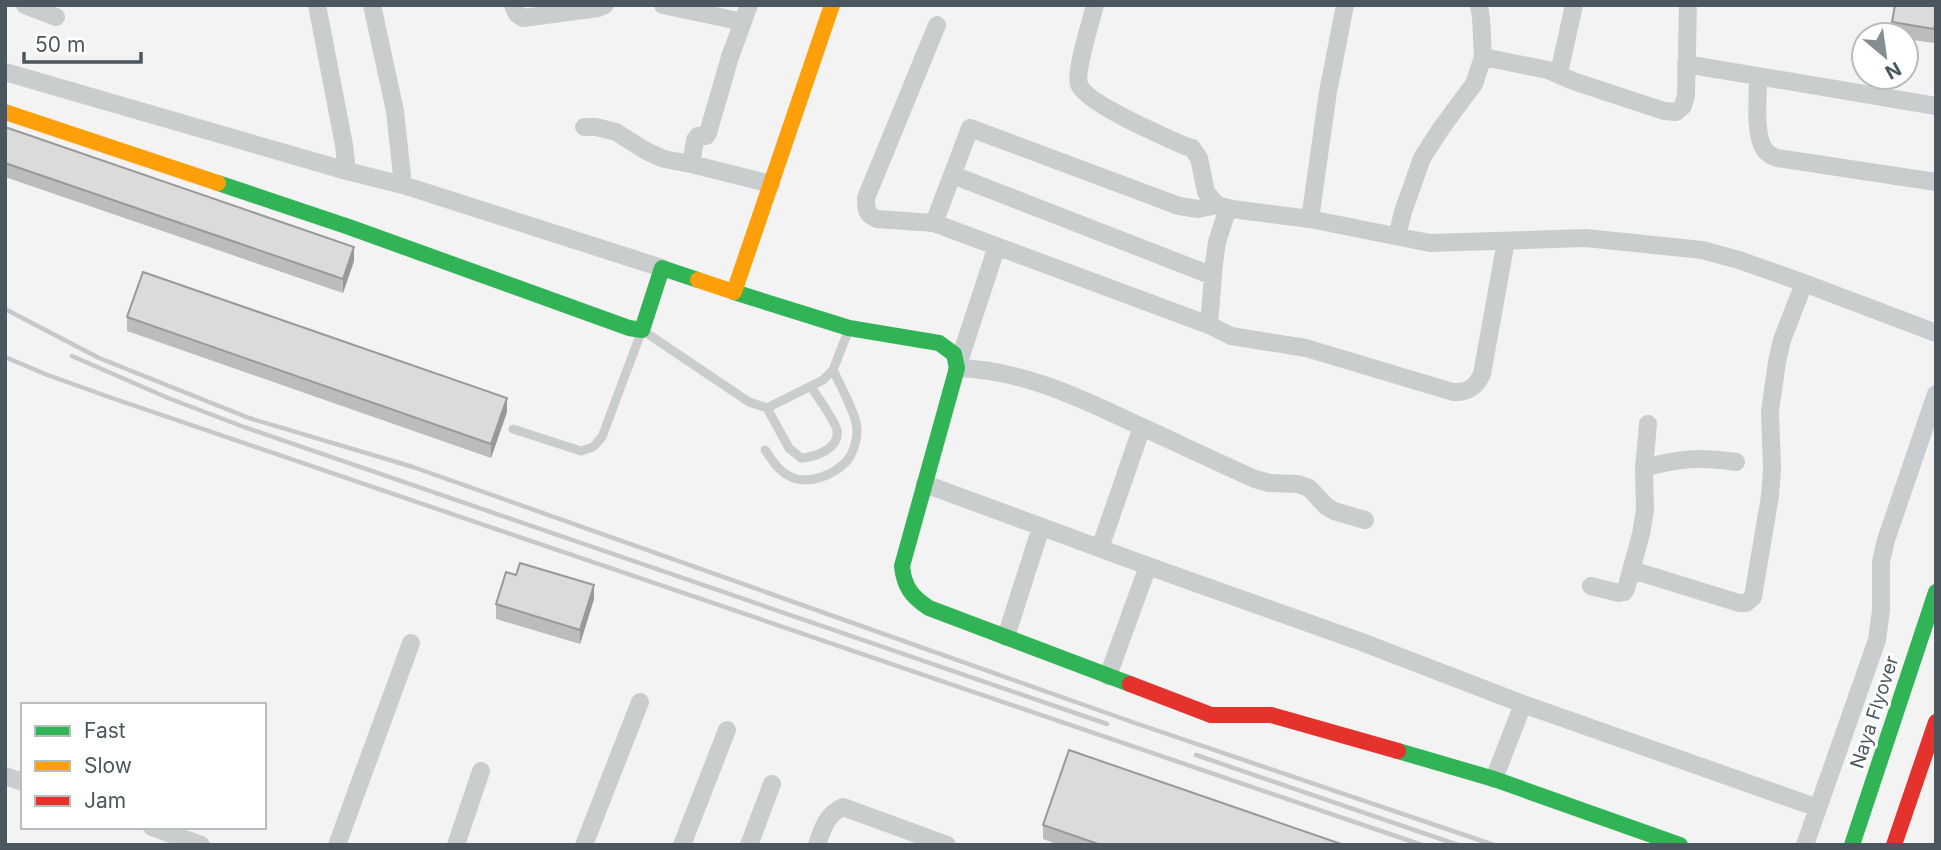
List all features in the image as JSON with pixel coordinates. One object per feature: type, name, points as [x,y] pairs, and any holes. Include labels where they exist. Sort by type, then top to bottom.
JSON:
[{"type":"street","points":[[25,5],[56,17]]},
{"type":"street","points":[[317,5],[347,172]]},
{"type":"street","points":[[372,5],[395,111],[403,185]]},
{"type":"street","points":[[513,5],[517,14],[523,18],[606,5]]},
{"type":"street","points":[[663,5],[746,13],[708,133],[695,140],[691,164]]},
{"type":"street","points":[[734,292],[832,5]]},
{"type":"street","points":[[1095,5],[1079,74],[1079,86],[1103,106],[1192,148],[1199,158],[1206,192],[1223,207]]},
{"type":"street","points":[[1310,219],[1328,92],[1345,5]]},
{"type":"street","points":[[1397,236],[1402,212],[1422,158],[1474,84],[1483,57],[1479,5]]},
{"type":"street","points":[[1559,74],[1574,5]]},
{"type":"street","points":[[1483,57],[1534,66],[1664,111],[1676,112],[1682,106],[1686,95],[1688,5]]},
{"type":"street","points":[[937,25],[866,198],[866,210],[870,216],[877,219],[934,223],[1209,325],[1231,337],[1306,348],[1453,392],[1471,388],[1478,383],[1482,374],[1506,242]]},
{"type":"street","points":[[1686,64],[1936,106]]},
{"type":"street","points":[[5,72],[347,172],[403,185],[849,328],[939,343],[954,354],[957,368]]},
{"type":"street","points":[[1758,76],[1759,135],[1763,148],[1769,155],[1936,182]]},
{"type":"street","points":[[5,112],[349,227],[629,328],[642,330],[662,268]]},
{"type":"street","points":[[584,127],[616,132],[664,159],[771,184]]},
{"type":"street","points":[[934,223],[970,128],[1180,206],[1198,209],[1223,207],[1310,219],[1430,243],[1586,238],[1702,250],[1804,283],[1936,333]]},
{"type":"street","points":[[953,175],[1213,276]]},
{"type":"street","points":[[1209,325],[1223,207]]},
{"type":"street","points":[[997,246],[957,368],[902,566],[903,581],[916,600],[929,608],[1211,715],[1223,718],[1271,715],[1494,779],[1680,845]]},
{"type":"street","points":[[1632,570],[1739,604],[1746,603],[1753,597],[1770,496],[1770,411],[1776,362],[1804,283]]},
{"type":"street","points":[[957,368],[1003,372],[1055,388],[1255,479],[1269,483],[1298,484],[1309,488],[1334,511],[1365,520]]},
{"type":"street","points":[[1805,845],[1877,640],[1881,610],[1881,562],[1886,540],[1936,394]]},
{"type":"street","points":[[1591,586],[1619,593],[1626,589],[1645,510],[1644,468],[1648,424]]},
{"type":"street","points":[[1100,548],[1142,427]]},
{"type":"street","points":[[1644,468],[1671,460],[1692,458],[1736,463]]},
{"type":"street","points":[[925,484],[1359,641],[1523,704],[1818,808]]},
{"type":"street","points":[[1006,637],[1041,527]]},
{"type":"street","points":[[1108,676],[1148,566]]},
{"type":"street","name":"Naya Flyover","points":[[1852,845],[1936,592]]},
{"type":"street","points":[[337,845],[411,643]]},
{"type":"street","points":[[584,845],[640,702]]},
{"type":"street","points":[[1494,779],[1523,704]]},
{"type":"street","points":[[1894,845],[1936,722]]},
{"type":"street","points":[[682,845],[727,730]]},
{"type":"street","points":[[456,845],[481,771]]},
{"type":"street","points":[[749,845],[772,784]]},
{"type":"street","points":[[817,845],[828,819],[836,810],[844,807],[947,845]]},
{"type":"street","points":[[157,829],[201,845]]},
{"type":"lane","points":[[767,408],[823,380],[833,370],[849,328]]},
{"type":"lane","points":[[513,429],[581,451],[593,447],[602,437],[642,330],[749,402],[767,408],[789,448],[802,458],[816,456],[832,445],[836,438],[837,429],[811,387]]},
{"type":"lane","points":[[765,450],[778,469],[797,479],[812,481],[847,461],[854,450],[858,429],[833,370]]},
{"type":"building","points":[[1895,5],[1936,5],[1934,29],[1920,27],[1920,21],[1892,21]]},
{"type":"building","points":[[5,127],[354,247],[343,279],[5,163]]},
{"type":"building","points":[[143,272],[507,398],[491,444],[127,317]]},
{"type":"building","points":[[520,563],[594,585],[580,630],[496,604],[506,572],[516,575]]},
{"type":"building","points":[[1069,750],[1344,845],[1101,845],[1043,825]]},
{"type":"railway","points":[[5,309],[99,358],[249,418],[413,467],[1135,723],[1494,845]]},
{"type":"railway","points":[[72,356],[168,398],[244,427],[1107,724]]},
{"type":"railway","points":[[5,357],[109,397],[1422,845]]},
{"type":"railway","points":[[1196,755],[1458,845]]},
{"type":"traffic: fast","points":[[218,183],[629,328],[642,330],[662,268],[698,280]]},
{"type":"traffic: fast","points":[[734,292],[849,328],[939,343],[954,354],[957,368],[902,566],[907,586],[918,600],[929,608],[1130,684]]},
{"type":"traffic: fast","points":[[1852,845],[1936,592]]},
{"type":"traffic: fast","points":[[1398,751],[1494,779],[1680,845]]},
{"type":"traffic: slow","points":[[698,280],[734,292],[832,5]]},
{"type":"traffic: slow","points":[[5,112],[218,183]]},
{"type":"traffic: jam","points":[[1130,684],[1211,715],[1271,715],[1398,751]]},
{"type":"traffic: jam","points":[[1894,845],[1936,722]]}]
